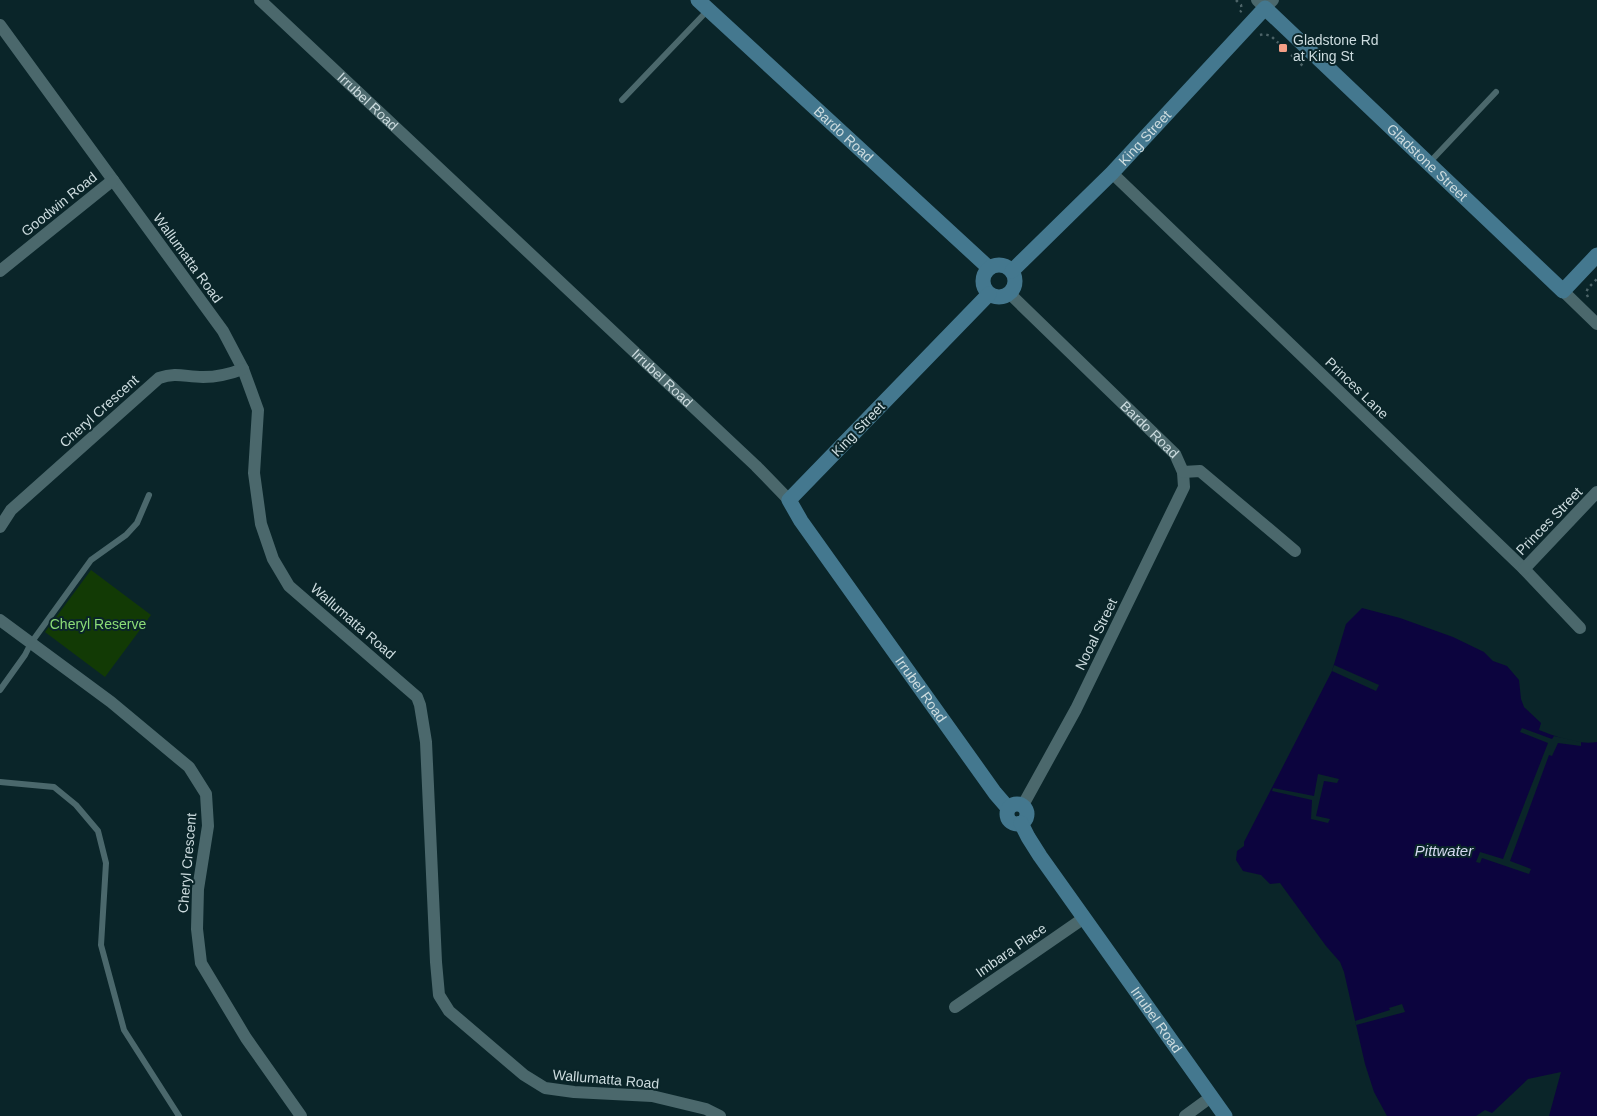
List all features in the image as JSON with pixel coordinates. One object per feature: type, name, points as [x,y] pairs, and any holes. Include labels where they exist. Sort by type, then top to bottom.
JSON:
[{"type":"street","name":"Irrubel Road","points":[[260,0],[756,466],[789,500],[801,521],[995,794],[1008,808]]},
{"type":"street","name":"King Street","points":[[1012,271],[1112,173],[1265,3]]},
{"type":"street","name":"Gladstone Street","points":[[1265,3],[1597,324]]},
{"type":"street","name":"Bardo Road","points":[[703,5],[989,268]]},
{"type":"street","name":"Wallumatta Road","points":[[0,25],[223,330],[243,369],[258,410],[254,473],[261,524],[273,559],[289,586],[417,697],[426,742],[436,962],[440,995],[449,1011],[524,1075],[545,1088],[574,1092],[652,1096],[706,1110],[720,1116]]},
{"type":"street","name":"Princes Lane","points":[[1112,173],[1524,569],[1580,628]]},
{"type":"street","name":"Goodwin Road","points":[[0,270],[113,180]]},
{"type":"street","points":[[1563,291],[1597,255]]},
{"type":"street","points":[[998,264],[1012,271],[1015,280],[1010,293],[1000,297],[989,294],[983,284],[983,278],[989,268],[998,264]]},
{"type":"street","name":"Bardo Road","points":[[1010,293],[1175,454],[1183,472],[1200,471],[1295,551]]},
{"type":"street","name":"King Street","points":[[789,500],[989,294]]},
{"type":"street","name":"Cheryl Crescent","points":[[0,527],[11,510],[159,378],[172,374],[202,377],[221,376],[243,369]]},
{"type":"street","name":"Nooal Street","points":[[1023,805],[1076,709],[1184,487],[1183,472]]},
{"type":"street","name":"Princes Street","points":[[1524,569],[1597,492]]},
{"type":"street","name":"Cheryl Crescent","points":[[0,620],[111,702],[189,766],[206,794],[208,826],[198,889],[198,929],[201,963],[246,1038],[301,1116]]},
{"type":"street","points":[[1015,803],[1023,805],[1027,816],[1021,823],[1014,824],[1006,814],[1008,808],[1015,803]]},
{"type":"street","name":"Irrubel Road","points":[[1021,823],[1028,837],[1084,918],[1225,1116]]},
{"type":"street","name":"Imbara Place","points":[[955,1007],[1084,918]]},
{"type":"street","points":[[1185,1116],[1211,1097]]},
{"type":"lane","points":[[622,100],[703,5]]},
{"type":"lane","points":[[1429,163],[1496,92]]},
{"type":"lane","points":[[0,690],[25,655],[30,643],[91,560],[126,535],[137,523],[149,495]]},
{"type":"lane","points":[[0,782],[54,787],[76,805],[98,831],[106,863],[101,944],[124,1030],[179,1116]]},
{"type":"path","points":[[1236,0],[1241,4],[1242,10],[1237,18]]},
{"type":"path","points":[[1589,299],[1586,293],[1597,278]]},
{"type":"green space","name":"Cheryl Reserve","points":[[91,570],[151,615],[105,677],[45,632]]},
{"type":"water","name":"Pittwater","points":[[1362,608],[1400,618],[1453,637],[1484,652],[1493,661],[1507,666],[1519,680],[1524,707],[1541,723],[1539,730],[1560,738],[1590,743],[1597,742],[1597,1116],[1549,1116],[1561,1072],[1528,1079],[1492,1113],[1485,1110],[1476,1116],[1387,1116],[1374,1092],[1365,1064],[1344,972],[1340,962],[1280,883],[1270,884],[1261,875],[1243,871],[1236,860],[1237,851],[1244,846],[1244,842],[1332,671],[1346,624]]},
{"type":"pier","points":[[1334,665],[1379,685],[1376,691],[1332,671]]},
{"type":"pier","points":[[1522,728],[1552,739],[1554,736],[1581,742],[1581,746],[1558,743],[1552,756],[1549,755],[1510,861],[1531,869],[1529,874],[1482,858],[1480,863],[1476,862],[1480,852],[1503,859],[1548,743],[1520,732]]},
{"type":"pier","points":[[1318,774],[1339,779],[1337,783],[1324,781],[1316,816],[1330,819],[1328,823],[1311,819],[1312,800],[1272,791],[1273,788],[1314,796]]},
{"type":"pier","points":[[1402,1004],[1405,1012],[1356,1025],[1355,1021],[1390,1010],[1389,1008]]},
{"type":"place","name":"Gladstone Rd at King St","points":[[1283,48]]}]
